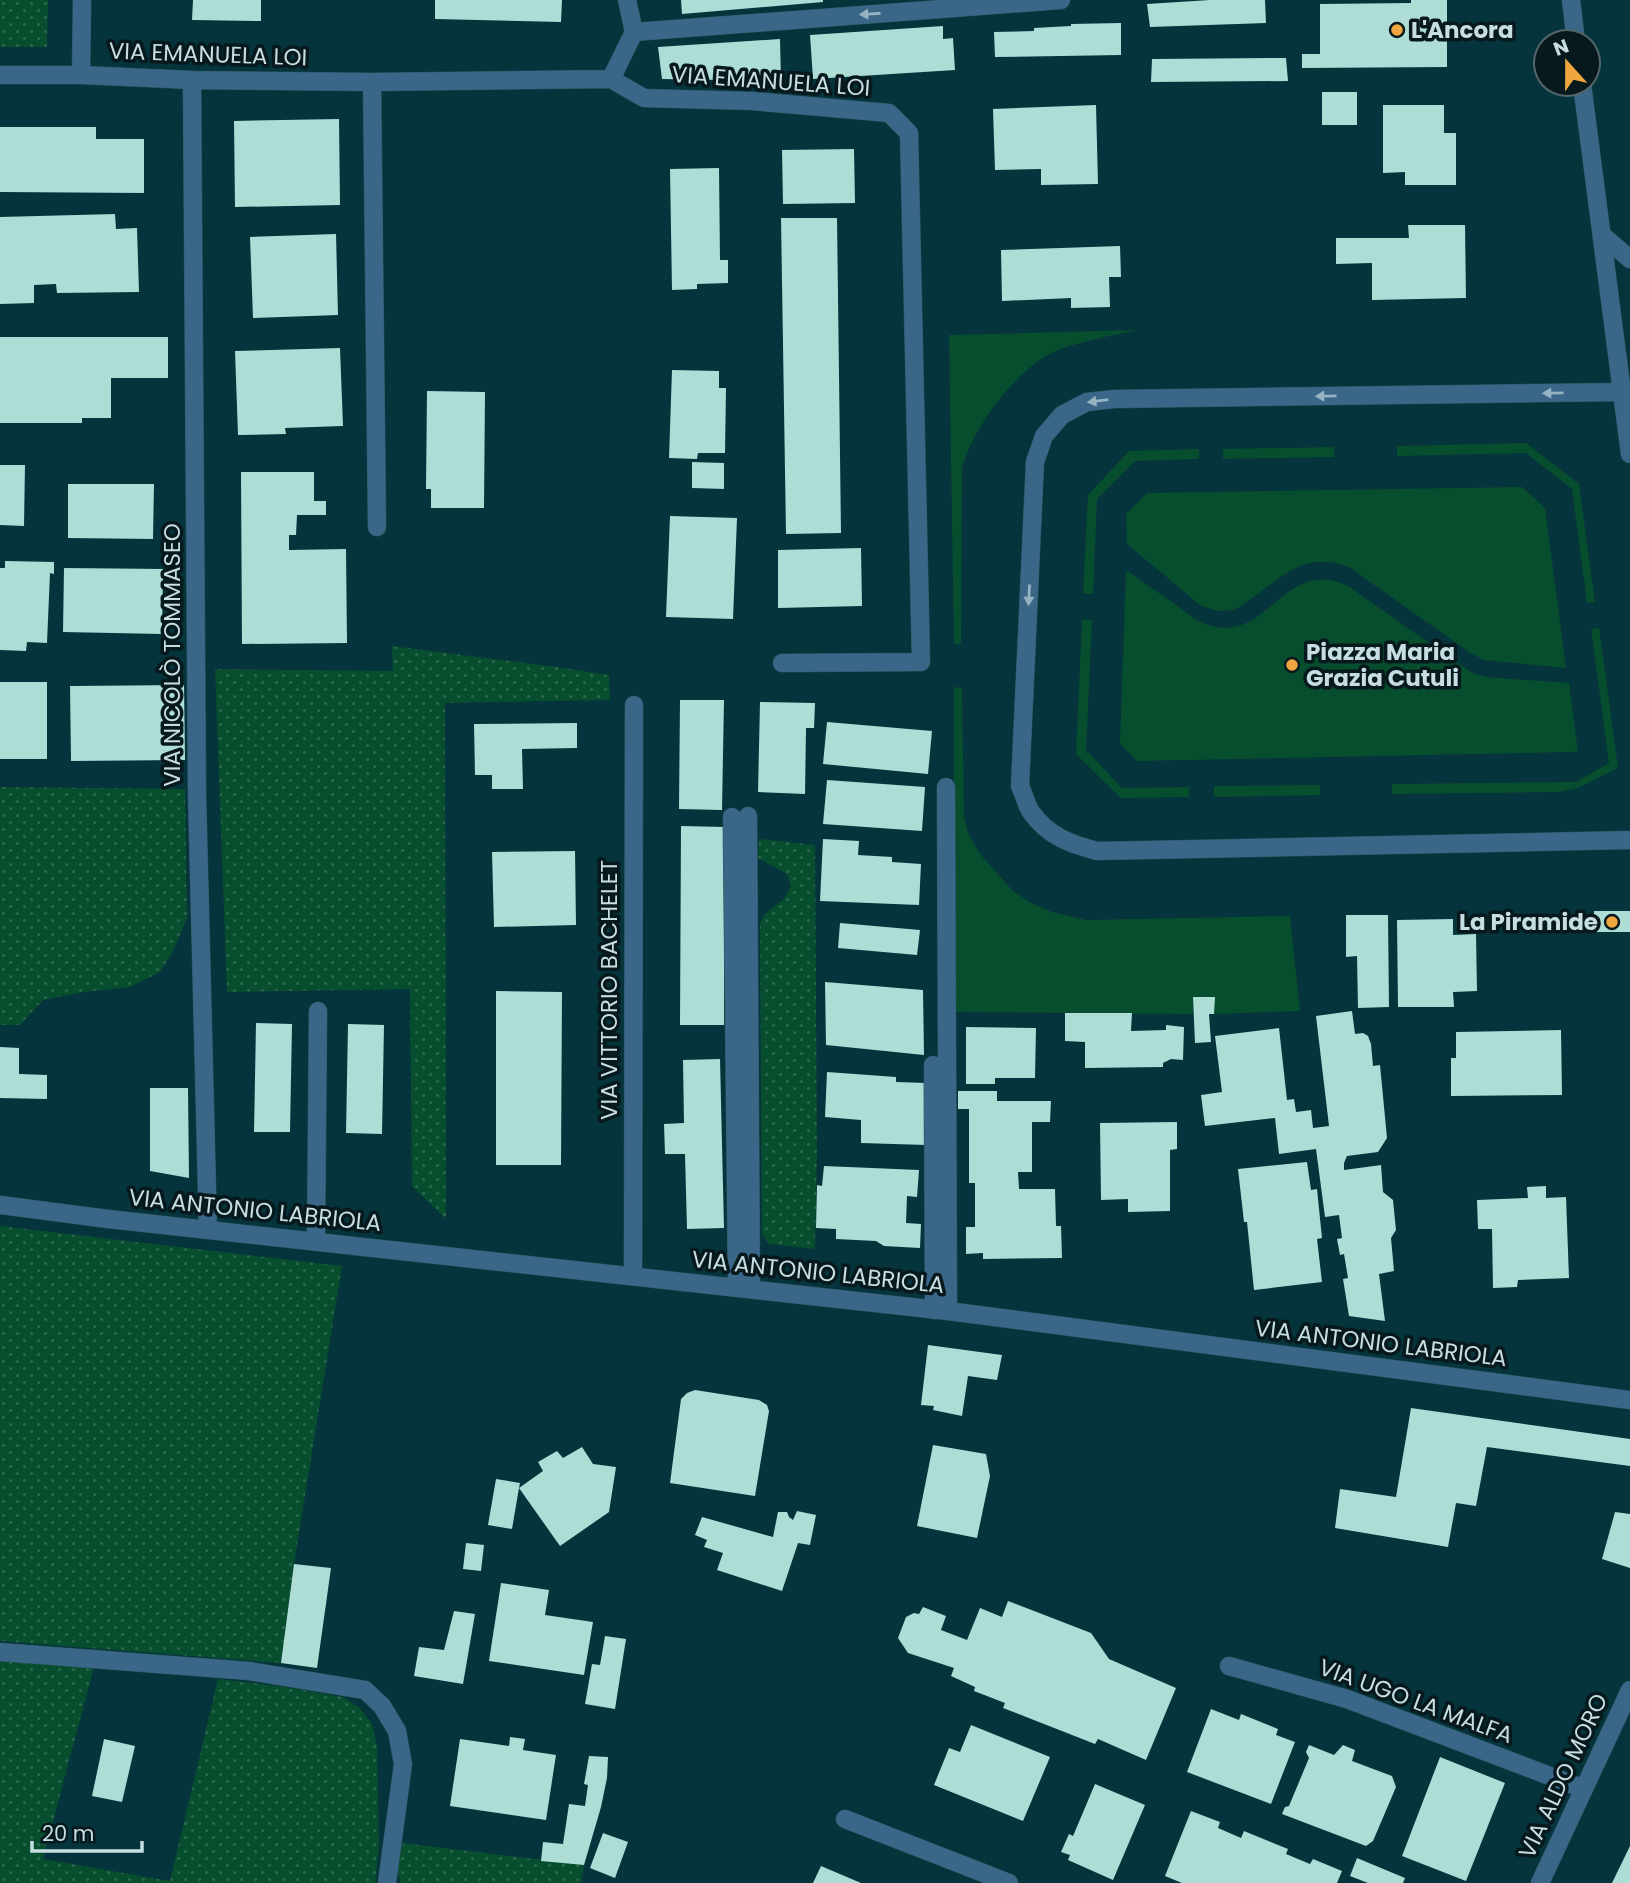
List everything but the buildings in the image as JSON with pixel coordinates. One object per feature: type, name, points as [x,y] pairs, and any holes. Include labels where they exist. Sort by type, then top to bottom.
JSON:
[{"type":"street","points":[[81,75],[82,0]]},
{"type":"street","points":[[611,79],[634,32],[628,0]]},
{"type":"street","points":[[634,32],[1061,0]]},
{"type":"street","points":[[1571,0],[1574,28]]},
{"type":"street","name":"VIA EMANUELA LOI","points":[[0,75],[372,82],[611,79],[644,98],[752,101],[889,113],[909,134],[921,662],[782,663]]},
{"type":"street","name":"VIA NICOLÒ TOMMASEO","points":[[192,80],[197,793],[208,1230]]},
{"type":"street","points":[[372,82],[377,527]]},
{"type":"street","points":[[1584,98],[1630,454]]},
{"type":"street","points":[[1602,235],[1630,259]]},
{"type":"street","points":[[1621,392],[1114,399],[1087,402],[1062,415],[1044,436],[1035,462],[1020,786],[1031,810],[1048,830],[1071,844],[1097,851],[1630,840]]},
{"type":"street","name":"VIA VITTORIO BACHELET","points":[[633,1276],[634,705]]},
{"type":"street","points":[[941,1310],[946,788]]},
{"type":"street","points":[[740,817],[744,1288]]},
{"type":"street","points":[[316,1241],[318,1011]]},
{"type":"street","points":[[933,1065],[941,1310]]},
{"type":"street","name":"VIA ANTONIO LABRIOLA","points":[[0,1205],[941,1310],[1630,1400]]},
{"type":"street","points":[[0,1652],[249,1671],[365,1690],[382,1706],[397,1731],[404,1764],[387,1883]]},
{"type":"street","name":"VIA UGO LA MALFA","points":[[1229,1666],[1346,1699],[1584,1789]]},
{"type":"street","name":"VIA ALDO MORO","points":[[1540,1883],[1630,1690]]},
{"type":"street","points":[[845,1819],[1009,1883]]},
{"type":"green space","points":[[0,0],[48,0],[47,47],[0,47]]},
{"type":"green space","points":[[1137,330],[1077,344],[1043,358],[1028,369],[999,400],[975,436],[962,469],[961,644],[954,644],[949,335]]},
{"type":"green space","points":[[1526,443],[1579,484],[1595,602],[1587,603],[1572,489],[1526,453],[1397,456],[1397,446]]},
{"type":"green space","points":[[1334,447],[1334,457],[1223,459],[1223,449]]},
{"type":"green space","points":[[1199,449],[1199,459],[1135,461],[1097,499],[1093,594],[1083,593],[1088,495],[1129,451]]},
{"type":"green space","points":[[1522,487],[1545,508],[1566,668],[1484,660],[1349,567],[1334,563],[1309,563],[1298,567],[1238,608],[1224,611],[1212,609],[1200,605],[1127,544],[1126,514],[1147,493]]},
{"type":"green space","points":[[1126,570],[1192,617],[1212,626],[1232,627],[1249,622],[1292,589],[1308,582],[1326,580],[1348,586],[1472,673],[1486,677],[1569,683],[1578,751],[1137,761],[1120,744]]},
{"type":"green space","points":[[1082,620],[1092,620],[1086,750],[1122,788],[1189,787],[1189,797],[1121,798],[1076,754]]},
{"type":"green space","points":[[1599,628],[1618,768],[1578,788],[1559,792],[1392,794],[1392,784],[1576,782],[1609,763],[1591,629]]},
{"type":"green space","points":[[392,646],[609,675],[610,700],[445,703],[446,1219],[412,1186],[410,989],[227,992],[215,669],[393,671]]},
{"type":"green space","points":[[954,687],[962,688],[964,817],[968,833],[980,854],[1013,891],[1052,912],[1086,920],[1290,916],[1300,1011],[1214,1014],[1214,998],[1193,998],[1193,1014],[954,1012]]},
{"type":"green space","points":[[1320,785],[1320,795],[1214,797],[1214,786]]},
{"type":"green space","points":[[0,787],[185,789],[187,918],[173,951],[160,972],[130,987],[43,1000],[20,1025],[0,1025]]},
{"type":"green space","points":[[759,839],[815,845],[815,1249],[769,1244],[762,1235],[760,924],[765,914],[784,899],[791,886],[787,874],[758,858]]},
{"type":"green space","points":[[0,1226],[342,1266],[294,1564],[281,1663],[0,1641]]},
{"type":"green space","points":[[0,1661],[94,1667],[43,1859],[170,1881],[218,1679],[343,1697],[360,1708],[372,1724],[377,1747],[379,1845],[375,1883],[0,1883]]},
{"type":"green space","points":[[403,1843],[584,1865],[581,1883],[401,1883],[396,1867]]},
{"type":"place","name":"L'Ancora","points":[[1397,30]]},
{"type":"place","name":"Piazza Maria Grazia Cutuli","points":[[1292,665]]},
{"type":"place","name":"La Piramide","points":[[1612,922]]}]
